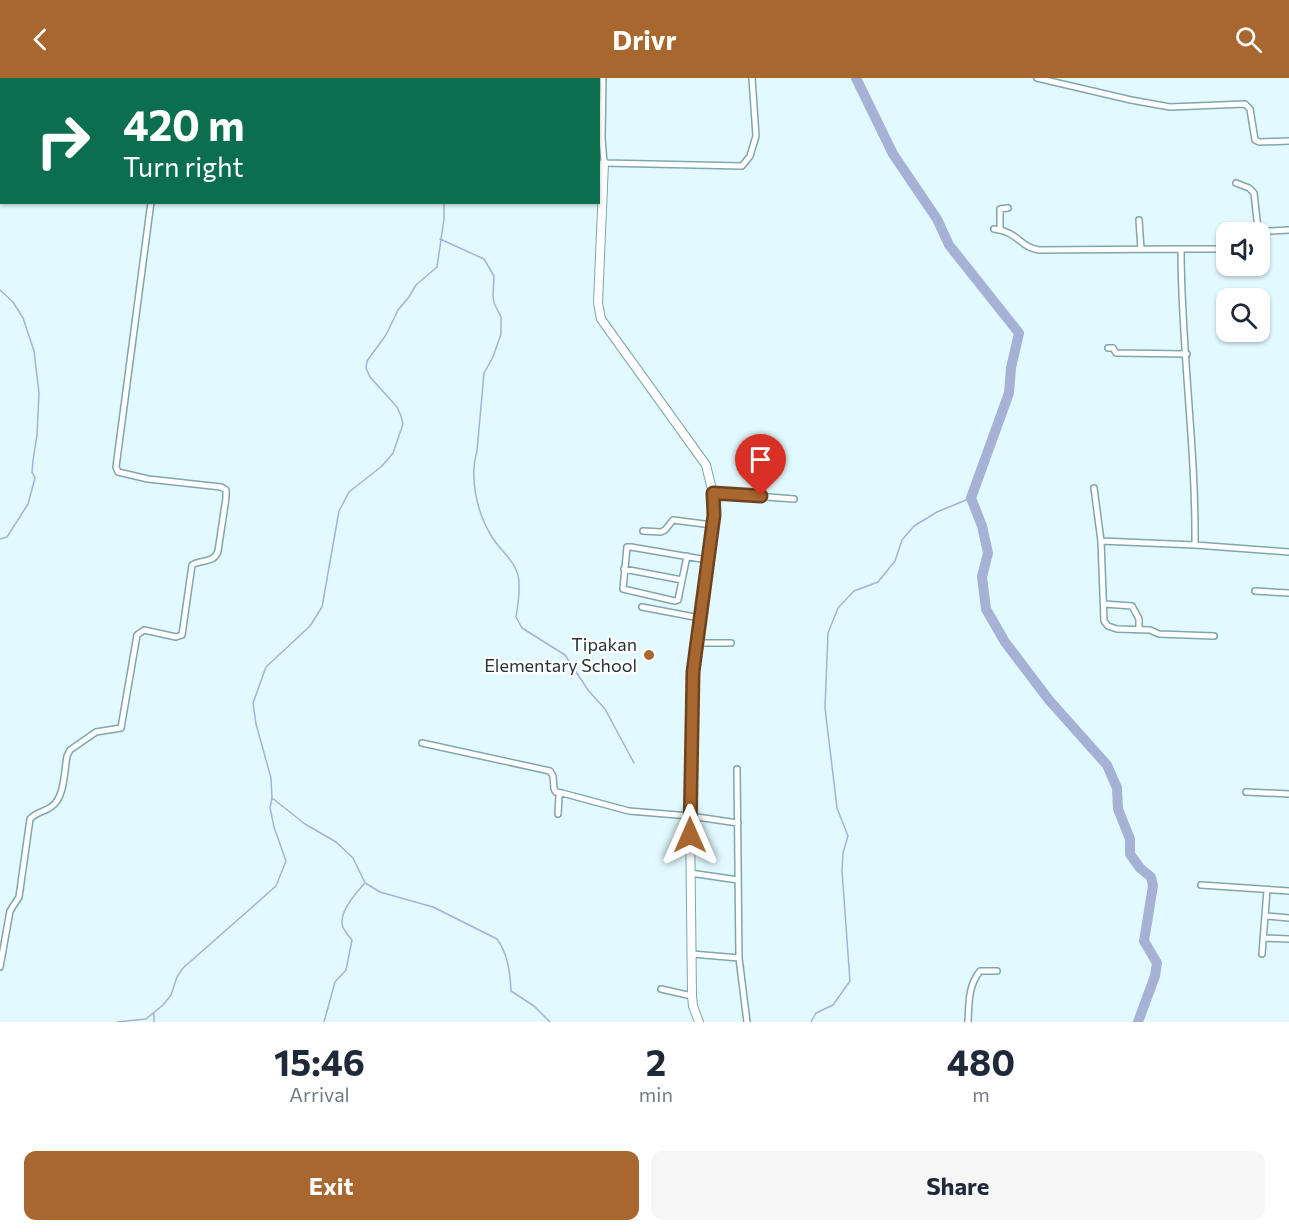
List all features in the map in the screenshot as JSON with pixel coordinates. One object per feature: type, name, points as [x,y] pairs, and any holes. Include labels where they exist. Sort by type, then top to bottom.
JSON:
[{"type":"street","points":[[603,78],[604,163],[598,303],[601,319],[706,465],[715,502],[693,672],[690,816],[692,996],[699,1022]]},
{"type":"street","points":[[604,163],[742,166],[750,156],[756,136],[752,78]]},
{"type":"street","points":[[1037,78],[1170,107],[1245,104],[1250,109],[1255,140],[1259,142],[1289,141]]},
{"type":"street","points":[[1236,183],[1249,188],[1254,193],[1257,222]]},
{"type":"street","points":[[0,967],[10,910],[19,897],[30,819],[34,814],[56,804],[61,794],[70,750],[96,732],[121,728],[137,635],[144,630],[176,637],[182,635],[192,565],[212,560],[218,551],[226,498],[225,490],[118,472],[116,467],[152,204]]},
{"type":"street","points":[[1008,208],[1000,209],[997,230],[1012,233],[1031,249],[1216,249]]},
{"type":"street","points":[[1139,220],[1141,249]]},
{"type":"street","points":[[1270,231],[1289,230]]},
{"type":"street","points":[[1181,249],[1181,304],[1187,354],[1195,545]]},
{"type":"street","points":[[1108,348],[1113,348],[1116,353],[1187,354]]},
{"type":"street","points":[[1094,488],[1101,541],[1104,621],[1108,626],[1117,629],[1150,630],[1159,634],[1214,636]]},
{"type":"street","points":[[713,493],[794,499]]},
{"type":"street","points":[[643,531],[661,532],[667,529],[673,520],[712,525]]},
{"type":"street","points":[[1101,541],[1289,552]]},
{"type":"street","points":[[687,556],[679,597],[675,601],[626,591],[622,586],[627,547],[687,556],[707,560]]},
{"type":"street","points":[[624,569],[682,580]]},
{"type":"street","points":[[1255,591],[1289,593]]},
{"type":"street","points":[[1104,604],[1134,608],[1139,619],[1139,630]]},
{"type":"street","points":[[642,607],[700,618]]},
{"type":"street","points":[[697,643],[731,643]]},
{"type":"street","points":[[422,743],[550,771],[553,776],[554,789],[629,811],[738,823]]},
{"type":"street","points":[[737,769],[739,958],[747,1022]]},
{"type":"street","points":[[1246,792],[1289,794]]},
{"type":"street","points":[[558,814],[559,796],[562,793]]},
{"type":"street","points":[[690,873],[738,880]]},
{"type":"street","points":[[1201,885],[1289,891]]},
{"type":"street","points":[[1262,954],[1267,890]]},
{"type":"street","points":[[1266,916],[1289,918]]},
{"type":"street","points":[[1263,938],[1289,939]]},
{"type":"street","points":[[692,954],[739,958]]},
{"type":"street","points":[[968,1022],[970,990],[975,978],[980,971],[997,971]]},
{"type":"street","points":[[661,989],[692,996]]},
{"type":"waterway","points":[[856,78],[893,154],[937,219],[949,245],[1019,333],[1011,368],[1009,393],[971,498],[982,526],[988,553],[982,577],[986,609],[1005,642],[1049,700],[1107,765],[1117,788],[1118,809],[1130,839],[1130,854],[1140,868],[1151,877],[1153,886],[1144,941],[1157,963],[1155,976],[1138,1022]]},
{"type":"waterway","points":[[117,1022],[146,1019],[163,1005],[171,995],[177,977],[183,968],[276,886],[286,861],[270,808],[271,778],[256,724],[253,703],[266,667],[310,626],[322,607],[339,511],[349,492],[382,466],[393,453],[403,424],[401,416],[397,407],[370,377],[366,368],[367,361],[386,335],[398,310],[416,285],[437,267],[444,204]]},
{"type":"waterway","points":[[440,239],[484,259],[494,276],[493,296],[501,317],[501,334],[493,357],[484,373],[474,484],[487,528],[518,575],[516,617],[522,628],[565,655],[588,690],[605,709],[634,763]]},
{"type":"waterway","points":[[0,290],[13,302],[23,318],[34,351],[39,393],[32,472],[35,478],[28,504],[7,537],[0,539]]},
{"type":"waterway","points":[[811,1022],[816,1013],[833,1005],[850,981],[842,871],[843,853],[848,836],[837,808],[825,708],[828,633],[838,608],[854,591],[878,582],[895,561],[902,540],[914,526],[937,512],[971,498]]},
{"type":"waterway","points":[[272,798],[305,824],[336,842],[353,858],[365,883],[380,892],[433,907],[497,939],[508,964],[511,991],[534,1006],[550,1022]]},
{"type":"waterway","points":[[324,1022],[335,982],[346,970],[352,940],[343,927],[342,918],[350,902],[364,884]]},
{"type":"waterway","points":[[154,1014],[154,1022]]},
{"type":"place","name":"Tipakan Elementary School","points":[[649,655]]},
{"type":"route","points":[[690,835],[693,672],[714,515],[713,493],[761,496]]}]
